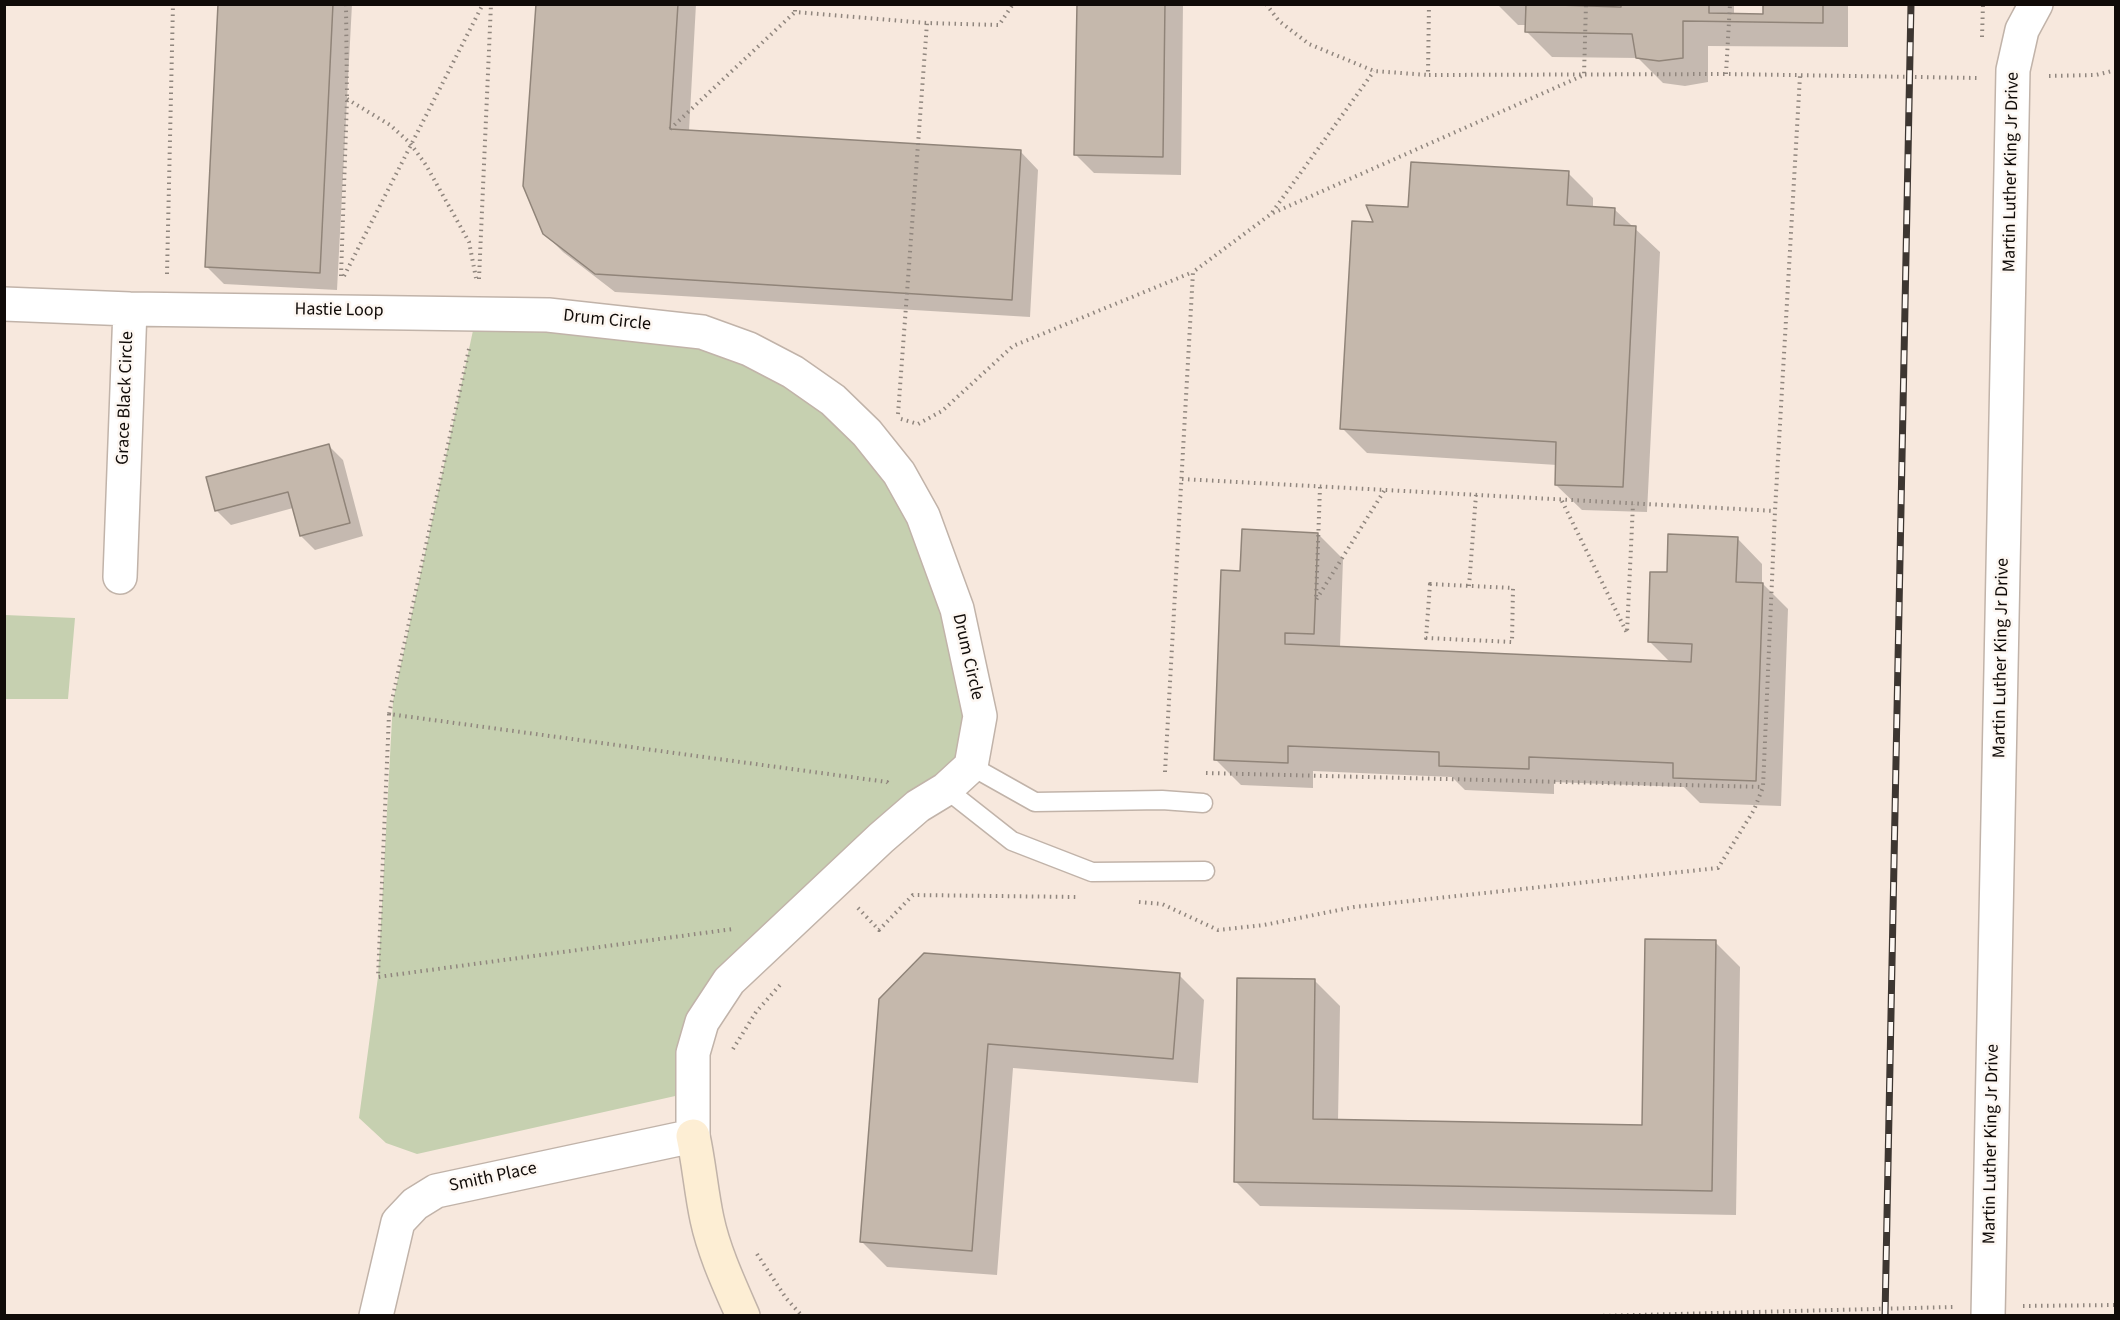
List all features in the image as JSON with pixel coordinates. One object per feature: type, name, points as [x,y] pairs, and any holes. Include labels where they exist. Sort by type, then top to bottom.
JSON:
[{"type":"street","name":"Martin Luther King Jr Drive","points":[[1989,1316],[2013,76],[2016,51],[2022,30],[2036,4]]},
{"type":"street","name":"Grace Black Circle","points":[[4,304],[130,309],[120,577]]},
{"type":"street","name":"Hastie Loop","points":[[130,309],[477,312],[548,315]]},
{"type":"street","name":"Drum Circle","points":[[548,315],[702,332],[749,349],[793,372],[833,400],[867,433],[899,473],[923,516],[957,609],[980,716],[970,766]]},
{"type":"street","points":[[743,1316],[722,1266],[707,1219],[693,1136],[693,1053],[702,1022],[729,981],[918,806],[946,789],[970,766]]},
{"type":"street","name":"Smith Place","points":[[376,1316],[398,1222],[414,1204],[436,1191],[693,1136]]},
{"type":"lane","points":[[970,766],[1035,802],[1162,800],[1203,803]]},
{"type":"lane","points":[[946,789],[1012,842],[1092,872],[1205,871]]},
{"type":"path","points":[[167,277],[173,4]]},
{"type":"path","points":[[346,4],[347,99],[341,283],[410,143],[483,4]]},
{"type":"path","points":[[347,99],[390,125],[410,143],[426,165],[469,242],[478,288],[491,4]]},
{"type":"path","points":[[670,129],[795,12],[795,4]]},
{"type":"path","points":[[795,12],[999,25],[1013,4]]},
{"type":"path","points":[[1266,4],[1279,21],[1310,44],[1374,71],[1428,75],[2013,76],[2096,75],[2115,70]]},
{"type":"path","points":[[1428,75],[1429,4]]},
{"type":"path","points":[[1584,75],[1586,4]]},
{"type":"path","points":[[1726,74],[1730,4]]},
{"type":"path","points":[[927,22],[897,418],[918,424],[942,411],[1013,346],[1193,272],[1271,214],[1584,75]]},
{"type":"path","points":[[1271,214],[1374,71]]},
{"type":"path","points":[[1127,901],[1162,904],[1218,930],[1264,925],[1354,907],[1718,868],[1754,810],[1763,787],[1775,511],[1800,76]]},
{"type":"path","points":[[1176,772],[1164,772],[1193,272]]},
{"type":"path","points":[[477,312],[389,714],[378,977],[735,929]]},
{"type":"path","points":[[1182,479],[1775,511]]},
{"type":"path","points":[[1320,487],[1316,600],[1384,490]]},
{"type":"path","points":[[1469,586],[1476,495]]},
{"type":"path","points":[[1562,500],[1628,633],[1633,504]]},
{"type":"path","points":[[1430,584],[1469,586],[1513,588],[1512,642],[1426,638],[1430,584]]},
{"type":"path","points":[[389,714],[887,782],[918,806]]},
{"type":"path","points":[[1200,773],[1763,787]]},
{"type":"path","points":[[857,906],[879,930],[913,895],[1081,896],[1072,890]]},
{"type":"path","points":[[850,913],[864,898]]},
{"type":"path","points":[[731,1052],[756,1012],[785,980]]},
{"type":"path","points":[[755,1250],[786,1298],[802,1316]]},
{"type":"path","points":[[1597,1316],[1886,1308]]},
{"type":"green space","points":[[477,312],[702,332],[867,433],[957,609],[971,766],[729,981],[693,1092],[417,1154],[386,1143],[359,1118],[378,977],[393,701]]},
{"type":"green space","points":[[5,615],[75,618],[68,699],[5,699]]},
{"type":"building","points":[[218,4],[333,4],[320,273],[205,267]]},
{"type":"building","points":[[536,4],[678,4],[670,129],[1021,150],[1012,300],[595,274],[543,234],[523,186]]},
{"type":"building","points":[[1077,4],[1165,4],[1163,157],[1074,155]]},
{"type":"building","points":[[1526,4],[1621,7],[1621,4],[1709,4],[1709,13],[1763,14],[1763,4],[1823,4],[1823,23],[1683,21],[1683,58],[1659,61],[1636,58],[1632,34],[1525,32]]},
{"type":"building","points":[[1411,162],[1569,171],[1567,205],[1615,208],[1614,225],[1636,226],[1623,487],[1555,485],[1556,442],[1340,429],[1352,221],[1373,222],[1366,205],[1408,207]]},
{"type":"building","points":[[329,444],[350,523],[300,536],[288,492],[215,511],[206,477]]},
{"type":"building","points":[[1242,529],[1318,533],[1314,634],[1285,633],[1285,644],[1691,662],[1692,644],[1648,642],[1650,572],[1667,572],[1668,534],[1738,537],[1736,582],[1763,583],[1756,781],[1673,778],[1673,763],[1529,757],[1529,769],[1439,766],[1439,752],[1288,746],[1288,763],[1214,760],[1221,570],[1240,571]]},
{"type":"building","points":[[1645,939],[1716,940],[1712,1191],[1234,1182],[1237,978],[1315,979],[1313,1119],[1642,1125]]},
{"type":"building","points":[[924,953],[1180,973],[1173,1059],[988,1044],[972,1251],[860,1242],[879,999]]},
{"type":"railway","points":[[1885,1316],[1911,4]]}]
